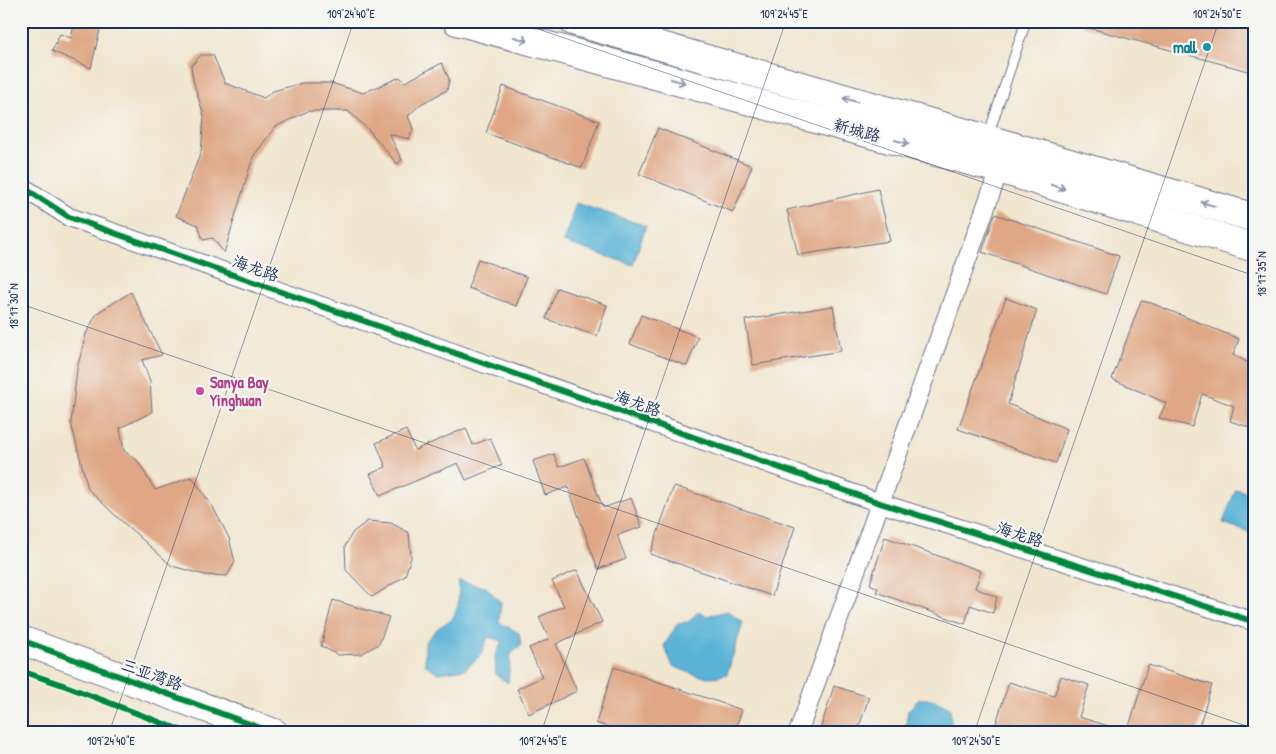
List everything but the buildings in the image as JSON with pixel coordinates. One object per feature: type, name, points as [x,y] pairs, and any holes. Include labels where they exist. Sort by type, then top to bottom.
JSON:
[{"type":"main road","name":"新城路","points":[[457,21],[998,151],[1255,218]]},
{"type":"main road","name":"新城路","points":[[573,21],[998,151],[1255,248]]},
{"type":"main road","name":"三亚湾路","points":[[21,640],[274,733]]},
{"type":"street","points":[[798,733],[880,503],[998,151]]},
{"type":"street","name":"海龙路","points":[[21,186],[69,217],[880,503],[1255,622]]},
{"type":"lane","points":[[998,151],[1026,21]]},
{"type":"water","points":[[576,203],[646,226],[633,265],[563,242]]},
{"type":"water","points":[[1236,489],[1255,495],[1255,534],[1223,523]]},
{"type":"water","points":[[459,581],[486,587],[501,602],[499,622],[519,633],[521,646],[511,654],[508,683],[496,675],[495,657],[502,641],[488,637],[480,656],[465,669],[439,673],[425,665],[425,642],[439,627],[452,620],[458,606]]},
{"type":"water","points":[[728,611],[743,623],[727,674],[706,677],[673,666],[664,646],[678,623],[689,622],[698,612],[707,616]]},
{"type":"water","points":[[919,699],[932,699],[950,708],[951,722],[948,733],[905,733],[908,710]]},
{"type":"cycle path","points":[[21,186],[69,217],[880,503],[1255,622]]},
{"type":"cycle path","points":[[21,640],[274,733]]},
{"type":"cycle path","points":[[21,671],[188,733]]},
{"type":"place","name":"mall","points":[[1207,47]]},
{"type":"place","name":"Sanya Bay Yinghuan","points":[[200,391]]}]
